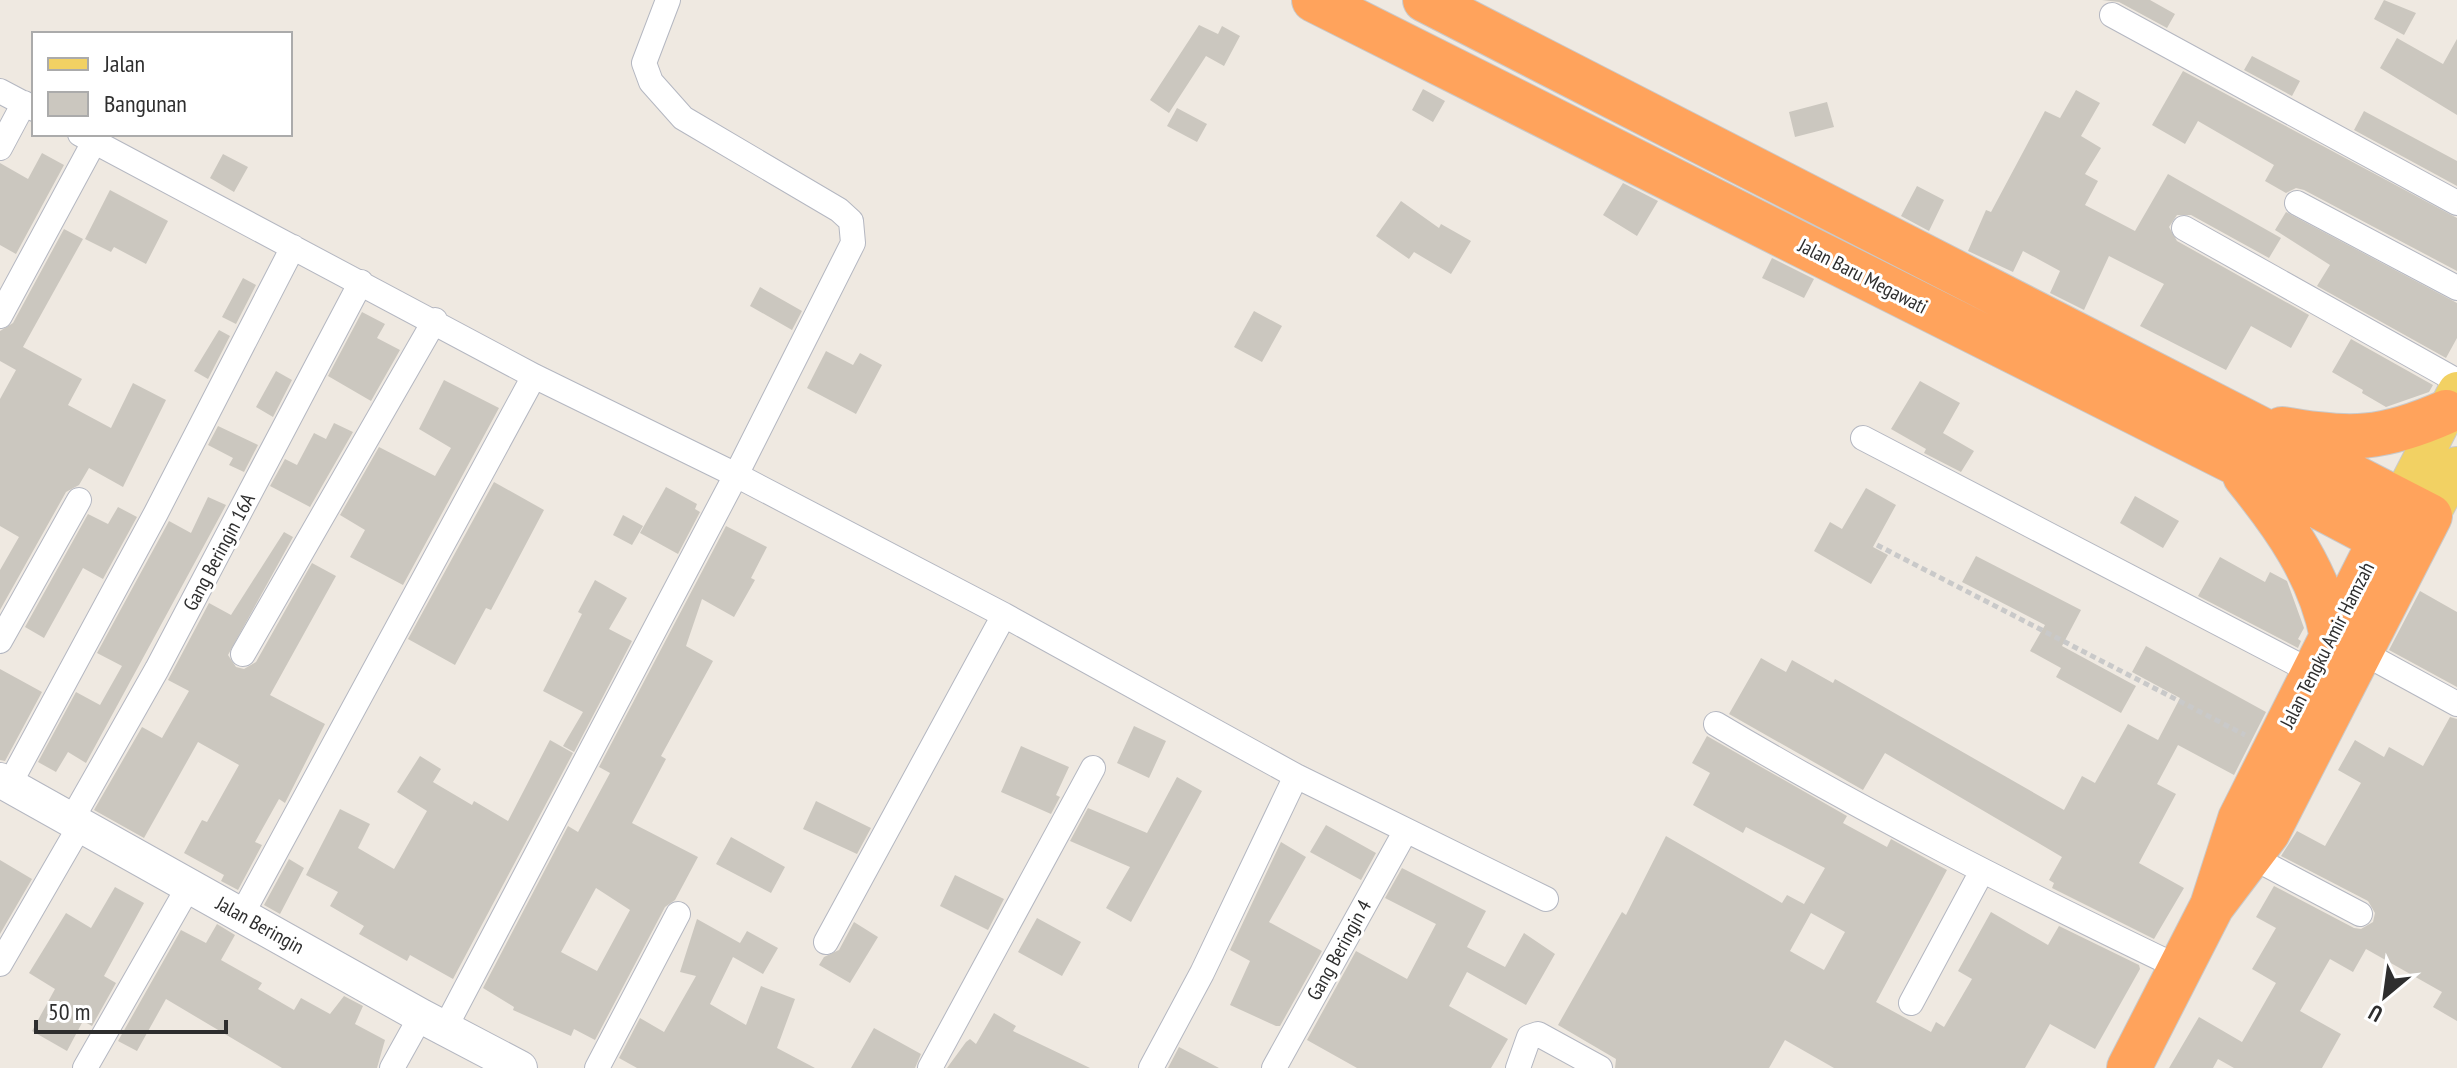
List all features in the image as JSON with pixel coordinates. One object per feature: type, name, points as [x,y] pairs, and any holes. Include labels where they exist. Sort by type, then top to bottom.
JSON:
[{"type":"highway","name":"Jalan Baru Megawati","points":[[1330,4],[1421,54],[2243,443],[2415,509]]},
{"type":"highway","name":"Jalan Baru Megawati","points":[[1436,5],[2243,443],[2395,548]]},
{"type":"highway","points":[[1421,54],[1436,5]]},
{"type":"highway","points":[[2335,653],[2326,608],[2313,575],[2269,505],[2243,443],[2353,437],[2408,429],[2453,394]]},
{"type":"highway","name":"Jalan Tengku Amir Hamzah","points":[[2129,1068],[2212,906],[2240,819],[2274,751],[2335,653],[2415,509]]},
{"type":"highway","name":"Jalan Tengku Amir Hamzah","points":[[2212,906],[2252,857],[2335,653]]},
{"type":"main road","name":"Jalan Tengku Amir Hamzah","points":[[2415,509],[2453,394]]},
{"type":"main road","name":"Jalan Tengku Amir Hamzah","points":[[2415,509],[2457,466]]},
{"type":"street","points":[[392,1068],[433,1022],[736,475],[853,243],[851,221],[839,210],[683,118],[651,82],[644,63],[668,0]]},
{"type":"street","points":[[2112,15],[2457,203]]},
{"type":"street","points":[[0,91],[29,106],[0,148]]},
{"type":"street","points":[[0,316],[87,138],[435,320],[534,376],[736,475],[1004,615],[1296,776],[1546,899]]},
{"type":"street","points":[[2297,203],[2457,288]]},
{"type":"street","points":[[2184,228],[2453,394]]},
{"type":"street","points":[[5,782],[156,513],[293,247]]},
{"type":"street","name":"Gang Beringin 16A","points":[[0,964],[361,282]]},
{"type":"street","points":[[243,654],[435,320]]},
{"type":"street","points":[[242,914],[534,376]]},
{"type":"street","points":[[1863,438],[2335,653],[2457,704]]},
{"type":"street","points":[[0,641],[79,500]]},
{"type":"street","points":[[826,942],[1004,615]]},
{"type":"street","points":[[1716,724],[1833,794],[1981,873],[2180,968]]},
{"type":"street","points":[[930,1068],[1093,768]]},
{"type":"street","points":[[1151,1068],[1202,973],[1296,776]]},
{"type":"street","name":"Jalan Beringin","points":[[5,782],[515,1067]]},
{"type":"street","name":"Gang Beringin 4","points":[[1274,1068],[1405,832]]},
{"type":"street","points":[[2252,857],[2360,914]]},
{"type":"street","points":[[1911,1003],[1981,873]]},
{"type":"street","points":[[85,1068],[189,886]]},
{"type":"street","points":[[597,1068],[678,914]]},
{"type":"street","points":[[1518,1068],[1529,1037],[1538,1034],[1600,1068]]},
{"type":"path","points":[[1877,545],[2274,751]]},
{"type":"building","points":[[2102,0],[2150,0],[2175,14],[2167,28],[2119,2]]},
{"type":"building","points":[[2384,0],[2416,13],[2404,35],[2374,19]]},
{"type":"building","points":[[1199,25],[1218,34],[1222,26],[1240,36],[1224,66],[1206,56],[1169,113],[1150,100]]},
{"type":"building","points":[[2397,38],[2443,64],[2457,39],[2457,115],[2380,68]]},
{"type":"building","points":[[2252,56],[2300,81],[2292,96],[2244,70]]},
{"type":"building","points":[[2183,71],[2457,218],[2457,271],[2304,190],[2296,188],[2286,193],[2265,181],[2274,165],[2198,121],[2185,144],[2152,125]]},
{"type":"building","points":[[1423,89],[1445,101],[1433,122],[1412,110]]},
{"type":"building","points":[[2076,90],[2100,103],[2081,136],[2101,148],[2085,174],[2098,181],[2085,205],[2135,231],[2168,174],[2281,238],[2269,258],[2191,215],[2177,215],[2169,227],[2177,241],[2309,315],[2291,348],[2251,326],[2226,370],[2140,326],[2164,284],[2109,256],[2084,310],[2050,293],[2060,271],[2023,251],[2013,272],[1968,251],[1986,210],[1991,212],[2045,111],[2060,118]]},
{"type":"building","points":[[1827,102],[1834,127],[1795,137],[1789,112]]},
{"type":"building","points":[[1177,108],[1207,124],[1197,142],[1167,126]]},
{"type":"building","points":[[2364,111],[2457,161],[2457,186],[2354,130]]},
{"type":"building","points":[[42,153],[64,165],[16,254],[0,245],[0,163],[28,179]]},
{"type":"building","points":[[223,154],[248,167],[234,192],[210,178]]},
{"type":"building","points":[[1623,183],[1658,201],[1637,236],[1603,215]]},
{"type":"building","points":[[1917,186],[1944,200],[1929,231],[1901,216]]},
{"type":"building","points":[[110,190],[168,221],[146,264],[114,247],[111,252],[85,239]]},
{"type":"building","points":[[1401,201],[1439,228],[1441,224],[1471,241],[1451,274],[1414,252],[1409,259],[1376,236]]},
{"type":"building","points":[[2286,212],[2457,303],[2457,338],[2446,358],[2317,286],[2330,265],[2275,230]]},
{"type":"building","points":[[64,229],[83,239],[23,347],[82,379],[68,405],[111,428],[133,383],[166,400],[123,487],[89,468],[79,485],[66,492],[0,610],[0,570],[19,537],[0,526],[0,399],[16,370],[0,361],[0,331],[13,323]]},
{"type":"building","points":[[1772,258],[1814,279],[1804,298],[1762,278]]},
{"type":"building","points":[[243,278],[256,285],[236,324],[222,317]]},
{"type":"building","points":[[760,287],[802,311],[792,330],[750,306]]},
{"type":"building","points":[[1254,311],[1282,326],[1262,362],[1234,347]]},
{"type":"building","points":[[362,312],[385,324],[377,338],[400,350],[371,401],[328,376]]},
{"type":"building","points":[[219,330],[230,336],[208,379],[194,371]]},
{"type":"building","points":[[2351,339],[2433,385],[2429,392],[2386,407],[2362,393],[2363,390],[2332,372]]},
{"type":"building","points":[[826,351],[853,365],[860,353],[882,365],[856,414],[807,388]]},
{"type":"building","points":[[276,371],[292,380],[273,417],[256,407]]},
{"type":"building","points":[[444,380],[499,408],[403,585],[350,557],[365,530],[340,515],[379,447],[435,476],[451,448],[419,429]]},
{"type":"building","points":[[1920,381],[1960,403],[1943,433],[1974,451],[1961,472],[1924,453],[1926,449],[1891,429]]},
{"type":"building","points":[[334,423],[353,432],[310,507],[270,486],[285,459],[297,465],[314,433],[326,439]]},
{"type":"building","points":[[218,426],[258,445],[244,472],[229,465],[233,458],[208,445]]},
{"type":"building","points":[[494,482],[544,510],[491,610],[486,608],[455,665],[408,639]]},
{"type":"building","points":[[666,487],[697,504],[695,509],[700,512],[678,554],[640,533]]},
{"type":"building","points":[[1866,488],[1896,505],[1873,547],[1888,555],[1871,584],[1814,551],[1830,522],[1842,529]]},
{"type":"building","points":[[2135,496],[2179,521],[2163,548],[2120,523]]},
{"type":"building","points":[[208,497],[226,505],[86,763],[68,752],[56,772],[38,762],[76,692],[100,705],[122,666],[97,653],[169,521],[191,533]]},
{"type":"building","points":[[118,507],[137,517],[103,579],[83,568],[44,638],[25,627],[88,514],[108,524]]},
{"type":"building","points":[[623,515],[643,526],[632,545],[613,535]]},
{"type":"building","points":[[726,526],[767,547],[751,578],[755,580],[734,617],[702,599],[686,646],[713,661],[661,756],[666,759],[632,823],[698,857],[675,900],[665,907],[595,1040],[574,1029],[571,1036],[513,1010],[514,1007],[483,988],[568,826],[578,832],[610,773],[599,767]],"holes":[[[596,888],[630,910],[597,971],[561,952]]]},
{"type":"building","points":[[284,532],[293,537],[228,655],[236,667],[244,669],[256,662],[312,563],[336,576],[270,695],[325,724],[285,803],[279,799],[255,842],[262,845],[238,890],[221,881],[224,875],[184,853],[202,820],[207,822],[239,765],[198,742],[144,838],[94,810],[142,727],[162,738],[189,691],[168,680],[209,603],[231,615]]},
{"type":"building","points":[[1976,556],[2081,610],[2062,646],[2136,686],[2121,713],[2056,677],[2061,668],[2030,651],[2045,625],[1962,582]]},
{"type":"building","points":[[2220,557],[2265,582],[2270,572],[2287,581],[2304,628],[2298,639],[2301,641],[2298,648],[2198,596]]},
{"type":"building","points":[[595,580],[627,598],[609,629],[632,641],[574,752],[563,746],[583,712],[543,691],[582,614],[578,612]]},
{"type":"building","points":[[2420,591],[2457,612],[2457,687],[2389,650]]},
{"type":"building","points":[[2146,646],[2266,712],[2234,775],[2178,745],[2157,784],[2176,794],[2139,863],[2184,888],[2154,939],[2052,888],[2054,883],[2049,880],[2062,857],[1885,753],[1863,790],[1729,714],[1761,658],[1786,672],[1792,660],[1833,683],[1835,679],[2064,810],[2082,776],[2095,783],[2128,724],[2158,740],[2180,698],[2132,672]]},
{"type":"building","points":[[0,669],[42,692],[5,761],[0,760]]},
{"type":"building","points":[[2450,717],[2457,719],[2457,1021],[2433,1007],[2442,992],[2366,949],[2353,972],[2330,959],[2300,1011],[2341,1034],[2322,1068],[2234,1068],[2218,1059],[2213,1068],[2169,1068],[2199,1017],[2242,1042],[2276,983],[2252,969],[2276,928],[2256,917],[2274,886],[2354,928],[2361,929],[2373,922],[2375,913],[2368,901],[2281,856],[2297,831],[2325,846],[2361,783],[2338,770],[2355,740],[2384,757],[2389,747],[2423,766]]},
{"type":"building","points":[[1134,726],[1166,741],[1149,778],[1117,763]]},
{"type":"building","points":[[1707,736],[1847,816],[1843,823],[1887,847],[1891,839],[1947,870],[1876,1002],[1931,1032],[1936,1022],[1944,1027],[1972,979],[1958,971],[1991,912],[2048,945],[2059,926],[2139,965],[2140,969],[2095,1049],[2050,1024],[2025,1068],[1834,1068],[1785,1040],[1769,1068],[1615,1068],[1616,1059],[1558,1025],[1622,912],[1626,915],[1666,836],[1782,903],[1787,895],[1804,904],[1825,868],[1746,827],[1743,833],[1693,805],[1710,773],[1692,763]],"holes":[[[1811,913],[1845,932],[1824,970],[1790,951]]]},
{"type":"building","points":[[550,740],[573,753],[453,979],[410,955],[407,961],[359,934],[364,926],[330,906],[338,892],[306,875],[340,809],[370,824],[358,848],[394,869],[427,811],[397,792],[420,756],[441,769],[433,782],[472,805],[474,801],[508,821]]},
{"type":"building","points":[[1021,746],[1069,767],[1051,814],[1001,792]]},
{"type":"building","points":[[1177,777],[1202,791],[1131,922],[1106,908],[1130,867],[1070,841],[1088,808],[1147,833]]},
{"type":"building","points":[[816,801],[871,828],[857,854],[803,829]]},
{"type":"building","points":[[1326,825],[1376,853],[1361,880],[1310,852]]},
{"type":"building","points":[[731,837],[785,867],[771,893],[716,864]]},
{"type":"building","points":[[1281,842],[1306,857],[1269,922],[1322,951],[1280,1026],[1276,1026],[1230,1005],[1250,961],[1230,950]]},
{"type":"building","points":[[289,859],[304,868],[280,914],[264,905]]},
{"type":"building","points":[[0,860],[32,879],[0,934]]},
{"type":"building","points":[[1402,868],[1486,911],[1467,947],[1505,967],[1524,933],[1555,954],[1526,1005],[1467,972],[1449,1006],[1508,1039],[1491,1068],[1357,1068],[1307,1040],[1356,951],[1407,979],[1436,924],[1385,898]]},
{"type":"building","points":[[955,875],[1004,899],[988,930],[940,906]]},
{"type":"building","points":[[115,887],[144,903],[104,976],[116,983],[92,1026],[83,1021],[67,1051],[32,1031],[55,989],[29,973],[66,913],[91,928]]},
{"type":"building","points":[[1037,918],[1081,942],[1062,976],[1018,952]]},
{"type":"building","points":[[697,919],[740,943],[747,931],[778,948],[763,974],[733,957],[710,1004],[746,1025],[761,986],[795,999],[777,1048],[815,1068],[637,1068],[619,1058],[640,1018],[664,1032],[696,976],[680,972]]},
{"type":"building","points":[[854,922],[878,937],[850,983],[819,965],[824,957],[839,950]]},
{"type":"building","points":[[217,924],[235,935],[221,960],[262,983],[258,989],[294,1010],[301,998],[330,1014],[344,996],[363,1006],[355,1024],[385,1040],[377,1068],[282,1068],[166,999],[137,1051],[118,1041],[181,930],[206,943]]},
{"type":"building","points":[[994,1013],[1016,1026],[1013,1031],[1090,1068],[947,1068],[966,1042],[970,1039],[976,1044]]},
{"type":"building","points":[[874,1028],[921,1054],[915,1068],[851,1068]]},
{"type":"building","points":[[1179,1047],[1219,1068],[1168,1068]]}]
